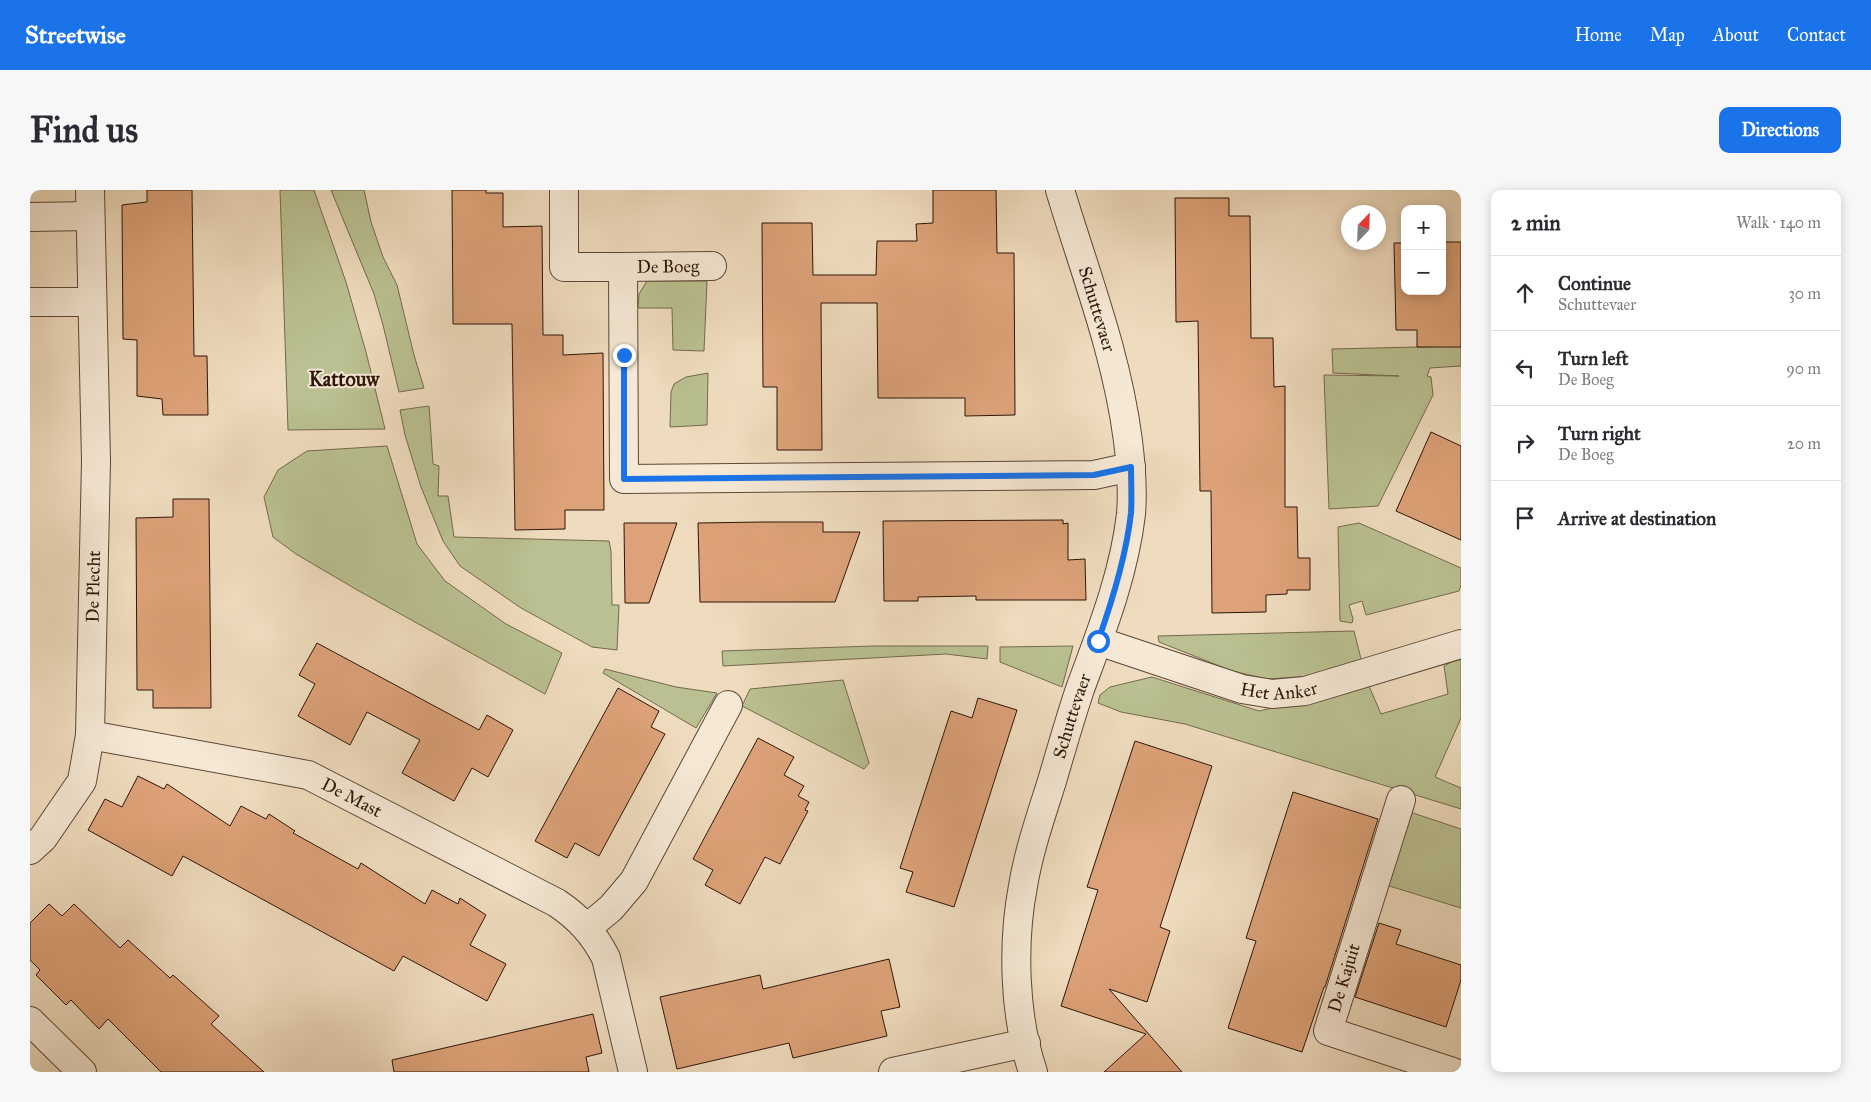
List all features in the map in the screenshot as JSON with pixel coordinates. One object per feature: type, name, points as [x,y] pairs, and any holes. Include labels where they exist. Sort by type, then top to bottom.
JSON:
[{"type":"street","name":"De Boeg","points":[[564,190],[564,267],[712,266]]},
{"type":"street","name":"Schuttevaer","points":[[1034,1072],[1022,1022],[1017,978],[1017,932],[1022,888],[1032,844],[1076,703],[1114,595],[1124,557],[1131,512],[1131,467],[1125,417],[1117,374],[1108,339],[1060,190]]},
{"type":"street","name":"De Plecht","points":[[30,217],[90,203],[96,461],[90,735],[82,781],[43,838],[30,850]]},
{"type":"street","name":"De Boeg","points":[[623,267],[624,479],[1094,475],[1131,467]]},
{"type":"street","points":[[30,302],[92,302]]},
{"type":"street","name":"Het Anker","points":[[1098,641],[1242,689],[1272,694],[1305,691],[1461,644]]},
{"type":"street","points":[[588,928],[611,908],[634,881],[728,705]]},
{"type":"street","name":"De Mast","points":[[90,735],[308,775],[557,903],[588,928],[606,958],[633,1072]]},
{"type":"street","name":"De Kajuit","points":[[1400,800],[1328,1031],[1453,1072]]},
{"type":"street","points":[[30,1021],[82,1072]]},
{"type":"street","points":[[893,1072],[1026,1043]]},
{"type":"green space","points":[[280,190],[314,190],[346,282],[385,429],[288,430]]},
{"type":"green space","points":[[331,190],[364,190],[371,222],[383,257],[397,285],[424,388],[399,392],[374,294]]},
{"type":"green space","points":[[647,281],[707,281],[704,351],[673,350],[672,308],[638,308],[639,294]]},
{"type":"green space","points":[[1461,346],[1461,366],[1430,368],[1427,376],[1431,377],[1433,395],[1378,506],[1329,509],[1324,375],[1399,376],[1333,373],[1332,349]]},
{"type":"green space","points":[[708,373],[707,425],[670,427],[671,392],[674,384],[686,377]]},
{"type":"green space","points":[[429,406],[433,464],[439,466],[438,496],[448,496],[454,537],[609,541],[611,551],[612,605],[619,605],[617,650],[592,647],[521,608],[460,566],[443,541],[421,487],[405,435],[400,410]]},
{"type":"green space","points":[[387,446],[417,544],[445,581],[506,624],[562,653],[545,694],[359,591],[296,554],[273,537],[264,497],[278,470],[307,451]]},
{"type":"green space","points":[[1359,523],[1461,568],[1459,591],[1366,615],[1362,601],[1349,605],[1353,619],[1352,623],[1340,621],[1338,527]]},
{"type":"green space","points":[[1354,631],[1361,659],[1311,676],[1267,679],[1232,671],[1159,642],[1158,636]]},
{"type":"green space","points":[[873,646],[988,646],[987,659],[946,654],[723,666],[722,651]]},
{"type":"green space","points":[[1073,646],[1062,687],[1000,662],[1000,647]]},
{"type":"green space","points":[[1461,656],[1461,718],[1435,777],[1461,788],[1461,809],[1185,724],[1121,712],[1098,703],[1100,695],[1110,687],[1152,677],[1259,711],[1369,686],[1381,714],[1448,694],[1444,666]]},
{"type":"green space","points":[[605,669],[676,687],[717,693],[696,728],[603,673]]},
{"type":"green space","points":[[843,680],[869,763],[864,769],[742,706],[750,689]]},
{"type":"green space","points":[[1407,811],[1461,829],[1461,908],[1386,885]]},
{"type":"building","points":[[147,190],[192,190],[194,356],[207,356],[208,415],[163,415],[162,399],[137,396],[137,340],[123,339],[122,205],[147,202]]},
{"type":"building","points":[[452,190],[486,190],[486,193],[503,193],[503,227],[542,226],[543,335],[563,335],[563,355],[603,353],[604,510],[565,510],[565,529],[515,530],[512,324],[453,324]]},
{"type":"building","points":[[933,190],[996,190],[997,253],[1014,253],[1015,415],[965,416],[965,398],[878,398],[877,303],[821,303],[822,450],[777,450],[777,387],[763,387],[762,223],[812,223],[813,275],[876,275],[877,241],[917,241],[916,224],[933,223]]},
{"type":"building","points":[[1175,198],[1229,198],[1229,216],[1250,216],[1251,338],[1273,338],[1274,387],[1285,386],[1285,507],[1297,507],[1298,558],[1310,558],[1310,590],[1287,590],[1287,594],[1266,595],[1266,612],[1212,613],[1211,491],[1200,491],[1198,321],[1176,322]]},
{"type":"building","points":[[1446,242],[1461,242],[1461,347],[1417,347],[1417,330],[1396,330],[1394,243],[1401,243],[1401,295],[1446,295]]},
{"type":"building","points":[[1431,432],[1461,446],[1461,540],[1396,511]]},
{"type":"building","points":[[173,499],[209,499],[211,708],[153,708],[153,690],[137,690],[136,518],[173,517]]},
{"type":"building","points":[[1063,520],[1063,524],[1068,523],[1068,560],[1085,559],[1086,600],[976,600],[976,596],[918,597],[918,601],[884,601],[883,521]]},
{"type":"building","points":[[823,522],[823,532],[860,532],[835,602],[700,602],[698,523]]},
{"type":"building","points":[[624,523],[677,523],[649,603],[625,603]]},
{"type":"building","points":[[317,643],[479,730],[487,715],[513,730],[488,777],[472,768],[454,801],[402,773],[420,740],[367,712],[350,745],[298,716],[315,684],[299,675]]},
{"type":"building","points":[[618,688],[659,711],[651,727],[665,734],[599,856],[575,843],[567,858],[535,841]]},
{"type":"building","points":[[978,698],[1017,710],[954,907],[906,892],[913,872],[900,868],[951,711],[972,718]]},
{"type":"building","points":[[758,738],[794,757],[784,775],[804,786],[798,796],[809,802],[805,810],[808,811],[780,864],[765,857],[740,904],[705,885],[713,870],[693,859]]},
{"type":"building","points":[[1135,741],[1212,766],[1160,927],[1170,931],[1147,1002],[1109,989],[1182,1072],[1104,1072],[1146,1034],[1061,1006],[1098,890],[1087,887]]},
{"type":"building","points":[[138,776],[164,789],[167,784],[230,826],[241,806],[266,819],[269,814],[295,831],[293,833],[358,869],[361,863],[425,904],[432,890],[458,904],[460,898],[486,915],[470,945],[506,964],[487,1001],[403,956],[394,971],[183,856],[172,876],[88,830],[105,799],[122,807]]},
{"type":"building","points":[[1293,792],[1378,819],[1325,987],[1302,1052],[1228,1028],[1256,941],[1246,938]]},
{"type":"building","points":[[49,904],[62,916],[74,904],[120,948],[128,940],[170,978],[173,975],[219,1016],[211,1024],[264,1072],[161,1072],[108,1019],[99,1029],[71,1000],[66,1005],[36,975],[40,970],[30,960],[30,923]]},
{"type":"building","points":[[1379,923],[1401,930],[1396,944],[1461,965],[1461,980],[1446,1027],[1355,997]]},
{"type":"building","points":[[889,959],[900,1007],[881,1011],[887,1036],[793,1058],[789,1043],[677,1069],[660,997],[760,975],[763,989]]},
{"type":"building","points":[[593,1014],[602,1053],[586,1057],[589,1072],[394,1072],[392,1060]]},
{"type":"district","name":"Kattouw","points":[[344,379]]},
{"type":"route","points":[[624,355],[624,479],[1094,475],[1131,467],[1131,512],[1124,557],[1114,595],[1098,641]]}]
